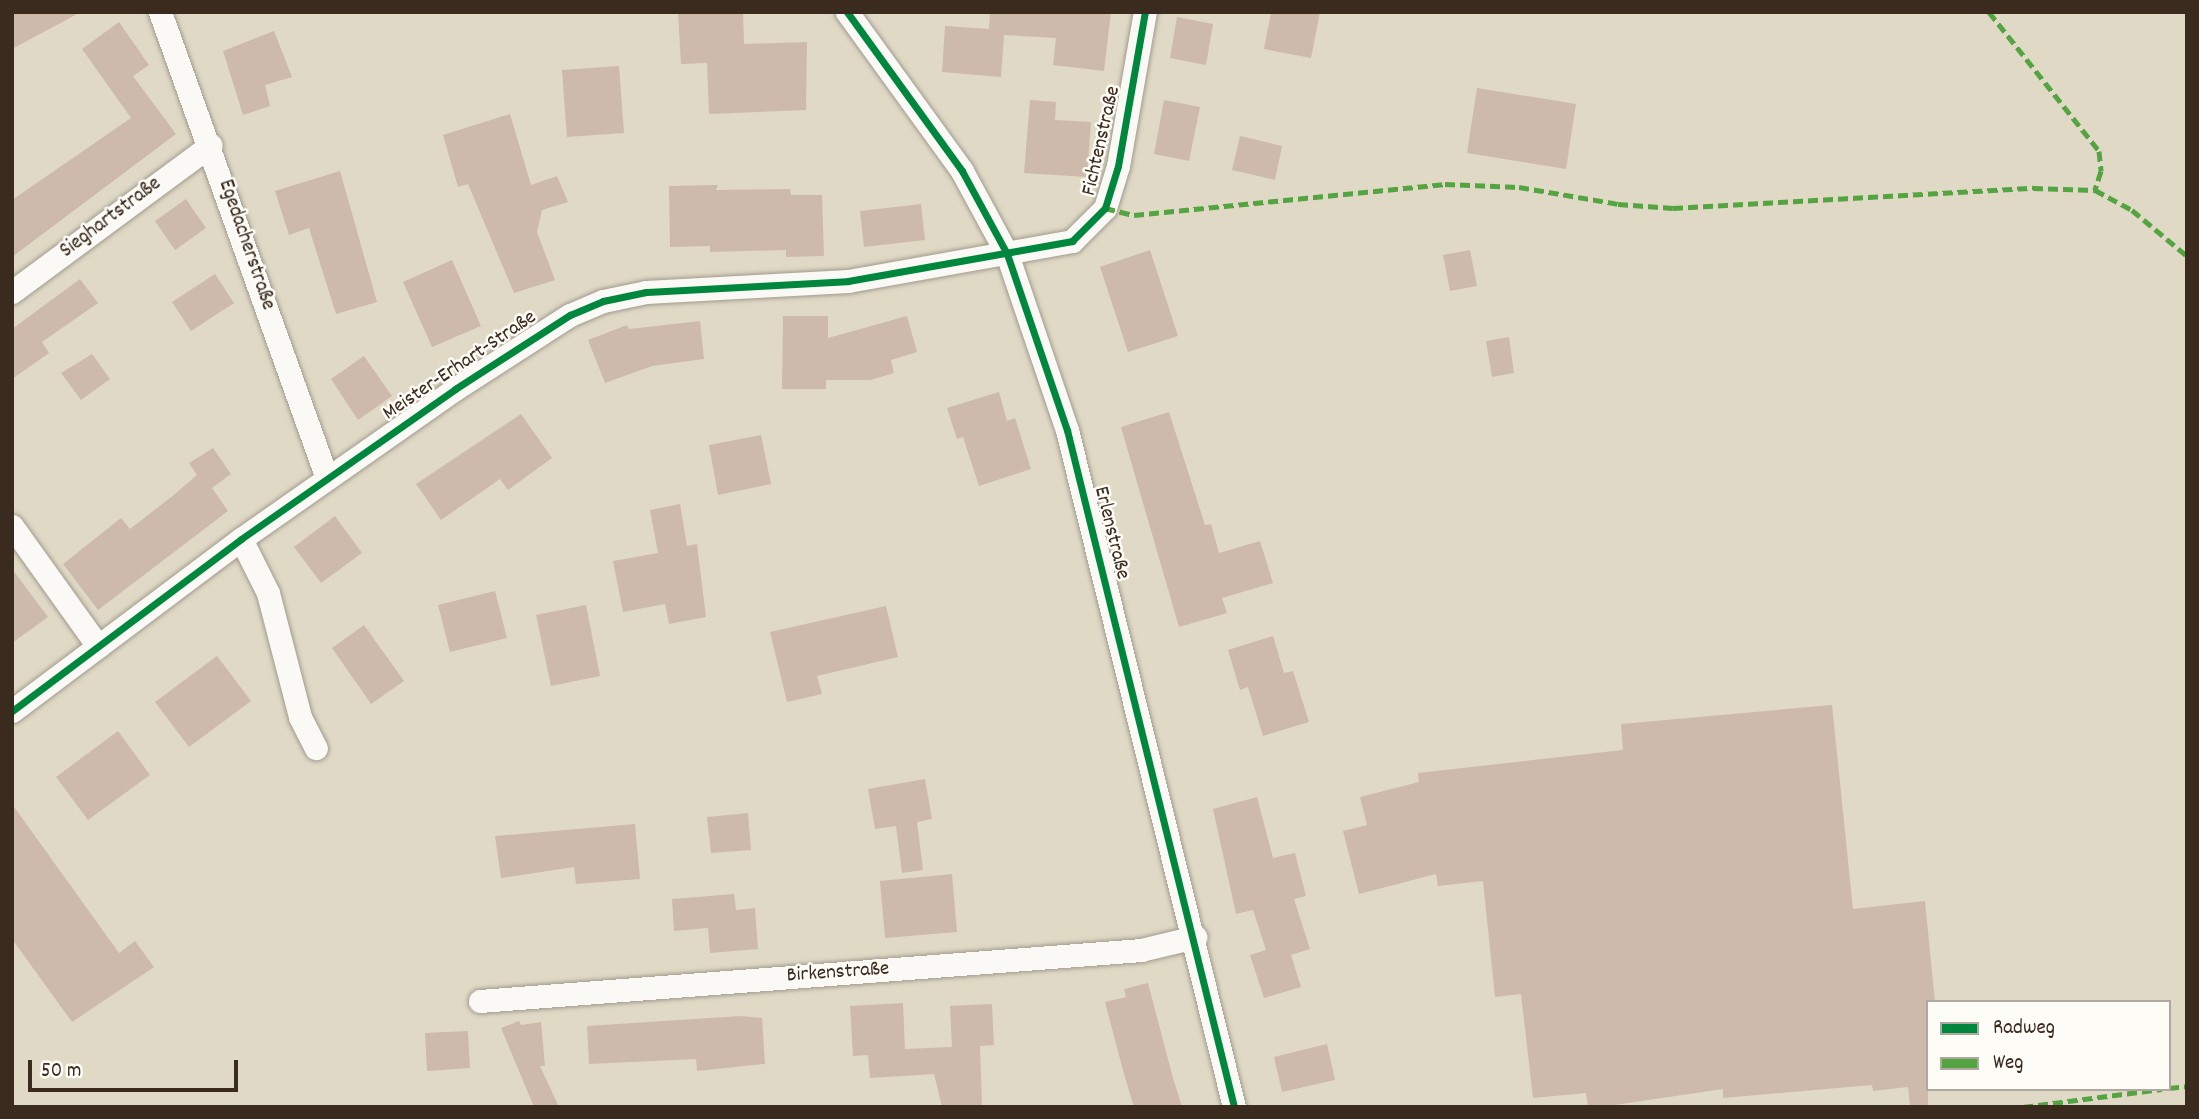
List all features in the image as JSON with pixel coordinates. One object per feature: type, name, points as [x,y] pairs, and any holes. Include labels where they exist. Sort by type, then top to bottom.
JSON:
[{"type":"street","name":"Egedacherstraße","points":[[160,12],[211,145],[327,478]]},
{"type":"street","name":"Erlenstraße","points":[[847,12],[962,171],[1007,254],[1067,430],[1195,937],[1234,1107]]},
{"type":"street","name":"Fichtenstraße","points":[[1007,254],[1072,241],[1105,208],[1121,154],[1145,12]]},
{"type":"street","name":"Sieghartstraße","points":[[12,292],[211,145]]},
{"type":"street","name":"Meister-Erhart-Straße","points":[[12,711],[241,539],[327,478],[541,331],[603,301],[697,286],[848,281],[1007,254]]},
{"type":"street","points":[[12,526],[99,646]]},
{"type":"street","points":[[241,539],[268,593],[300,717],[316,748]]},
{"type":"street","name":"Birkenstraße","points":[[480,1002],[1141,950],[1195,937]]},
{"type":"building","points":[[12,12],[81,12],[12,49]]},
{"type":"building","points":[[678,12],[743,12],[744,44],[807,42],[806,110],[709,114],[707,63],[681,64]]},
{"type":"building","points":[[990,12],[1111,12],[1104,71],[1053,65],[1056,38],[1004,35],[1001,77],[942,72],[945,26],[989,29]]},
{"type":"building","points":[[1271,12],[1320,12],[1311,58],[1264,49]]},
{"type":"building","points":[[1177,17],[1213,24],[1206,65],[1170,58]]},
{"type":"building","points":[[119,22],[149,65],[133,76],[176,134],[12,257],[12,200],[131,118],[82,49]]},
{"type":"building","points":[[274,31],[292,77],[265,85],[270,106],[243,115],[223,51]]},
{"type":"building","points":[[619,66],[624,133],[567,137],[562,70]]},
{"type":"building","points":[[1477,88],[1576,104],[1566,169],[1467,153]]},
{"type":"building","points":[[1030,100],[1056,102],[1055,120],[1091,122],[1087,177],[1024,173]]},
{"type":"building","points":[[1164,100],[1200,107],[1189,161],[1154,154]]},
{"type":"building","points":[[510,114],[531,185],[557,176],[568,202],[542,210],[537,232],[555,280],[514,293],[468,184],[458,187],[443,135]]},
{"type":"building","points":[[1240,136],[1282,146],[1275,180],[1232,170]]},
{"type":"building","points":[[340,171],[377,302],[336,314],[309,228],[289,235],[275,191]]},
{"type":"building","points":[[718,185],[716,190],[790,189],[791,195],[822,195],[824,256],[786,257],[786,250],[710,252],[710,246],[670,247],[669,186]]},
{"type":"building","points":[[186,199],[206,228],[175,250],[155,221]]},
{"type":"building","points":[[921,204],[925,240],[864,247],[860,211]]},
{"type":"building","points":[[1150,250],[1178,336],[1128,352],[1100,267]]},
{"type":"building","points":[[1470,250],[1477,286],[1450,291],[1443,255]]},
{"type":"building","points":[[452,260],[481,326],[432,347],[403,282]]},
{"type":"building","points":[[215,274],[234,303],[191,331],[172,302]]},
{"type":"building","points":[[80,279],[98,303],[42,342],[49,353],[12,379],[12,329]]},
{"type":"building","points":[[783,316],[828,316],[828,338],[907,316],[917,352],[891,360],[894,373],[871,380],[826,380],[826,389],[782,389]]},
{"type":"building","points":[[700,321],[704,359],[652,366],[605,383],[588,340],[627,325],[629,329]]},
{"type":"building","points":[[1509,337],[1514,373],[1492,377],[1486,341]]},
{"type":"building","points":[[92,354],[110,379],[81,400],[61,373]]},
{"type":"building","points":[[364,356],[392,396],[358,420],[331,379]]},
{"type":"building","points":[[999,392],[1007,421],[1015,418],[1031,469],[979,486],[963,437],[957,439],[947,408]]},
{"type":"building","points":[[1169,412],[1205,525],[1211,524],[1219,553],[1260,541],[1273,583],[1222,598],[1227,613],[1179,627],[1121,427]]},
{"type":"building","points":[[521,414],[552,458],[508,490],[500,479],[441,520],[416,484]]},
{"type":"building","points":[[761,435],[771,484],[718,495],[709,445]]},
{"type":"building","points":[[213,448],[231,474],[212,488],[228,511],[98,610],[63,564],[121,518],[130,529],[197,475],[189,463]]},
{"type":"building","points":[[680,504],[687,546],[697,544],[706,617],[669,624],[665,604],[623,612],[613,561],[658,553],[650,510]]},
{"type":"building","points":[[335,516],[362,553],[321,583],[294,547]]},
{"type":"building","points":[[12,569],[48,617],[12,643]]},
{"type":"building","points":[[495,591],[507,638],[450,652],[438,605]]},
{"type":"building","points":[[586,605],[600,676],[551,686],[536,615]]},
{"type":"building","points":[[886,606],[898,657],[817,676],[822,694],[787,702],[770,632]]},
{"type":"building","points":[[364,625],[404,681],[371,704],[332,648]]},
{"type":"building","points":[[1273,636],[1284,673],[1293,671],[1309,722],[1263,736],[1248,687],[1240,690],[1228,650]]},
{"type":"building","points":[[217,656],[251,701],[189,747],[155,702]]},
{"type":"building","points":[[1832,705],[1853,909],[1925,901],[1935,1000],[1926,1000],[1928,1107],[1910,1107],[1908,1087],[1873,1091],[1872,1085],[1723,1098],[1723,1089],[1601,1107],[1588,1107],[1586,1093],[1533,1098],[1521,994],[1495,997],[1483,881],[1438,886],[1436,874],[1359,894],[1343,831],[1367,825],[1360,797],[1419,782],[1418,773],[1623,750],[1621,724]]},
{"type":"building","points":[[118,731],[150,775],[88,820],[56,777]]},
{"type":"building","points":[[925,779],[932,819],[917,822],[923,870],[902,873],[896,826],[875,829],[868,789]]},
{"type":"building","points":[[1257,797],[1273,858],[1295,853],[1306,896],[1294,899],[1310,949],[1291,955],[1301,987],[1264,998],[1250,955],[1266,950],[1253,910],[1236,914],[1213,809]]},
{"type":"building","points":[[12,804],[119,953],[135,941],[154,967],[72,1022],[12,939]]},
{"type":"building","points":[[748,813],[751,850],[711,853],[707,817]]},
{"type":"building","points":[[635,824],[640,879],[576,884],[574,867],[501,878],[495,836]]},
{"type":"building","points":[[952,874],[957,932],[885,938],[880,881]]},
{"type":"building","points":[[734,894],[736,910],[755,908],[758,949],[710,953],[708,928],[674,931],[672,899]]},
{"type":"building","points":[[1148,983],[1182,1107],[1134,1107],[1124,1074],[1105,1002],[1126,997],[1124,989]]},
{"type":"building","points":[[903,1003],[905,1049],[952,1047],[950,1006],[992,1004],[994,1045],[980,1046],[982,1107],[942,1107],[934,1074],[870,1078],[868,1055],[853,1056],[850,1006]]},
{"type":"building","points":[[740,1016],[762,1018],[765,1064],[697,1071],[696,1059],[589,1064],[587,1026]]},
{"type":"building","points":[[519,1021],[521,1025],[541,1022],[545,1066],[540,1066],[559,1107],[534,1107],[501,1028]]},
{"type":"building","points":[[468,1031],[470,1068],[427,1071],[425,1033]]},
{"type":"building","points":[[1327,1044],[1335,1080],[1282,1092],[1274,1057]]},
{"type":"marked path","points":[[1989,12],[2099,151],[2101,171],[2095,190]]},
{"type":"marked path","points":[[1105,208],[1134,215],[1445,184],[1519,187],[1618,204],[1673,208],[2033,188],[2095,190],[2132,210],[2187,256]]},
{"type":"marked path","points":[[2171,1088],[2187,1086]]},
{"type":"marked path","points":[[2023,1107],[2147,1091]]},
{"type":"cycle path","points":[[847,12],[962,171],[1007,254],[1067,430],[1234,1107]]},
{"type":"cycle path","points":[[12,711],[241,539],[455,389],[570,315],[603,301],[646,292],[848,281],[1072,241],[1105,208],[1118,166],[1145,12]]}]
